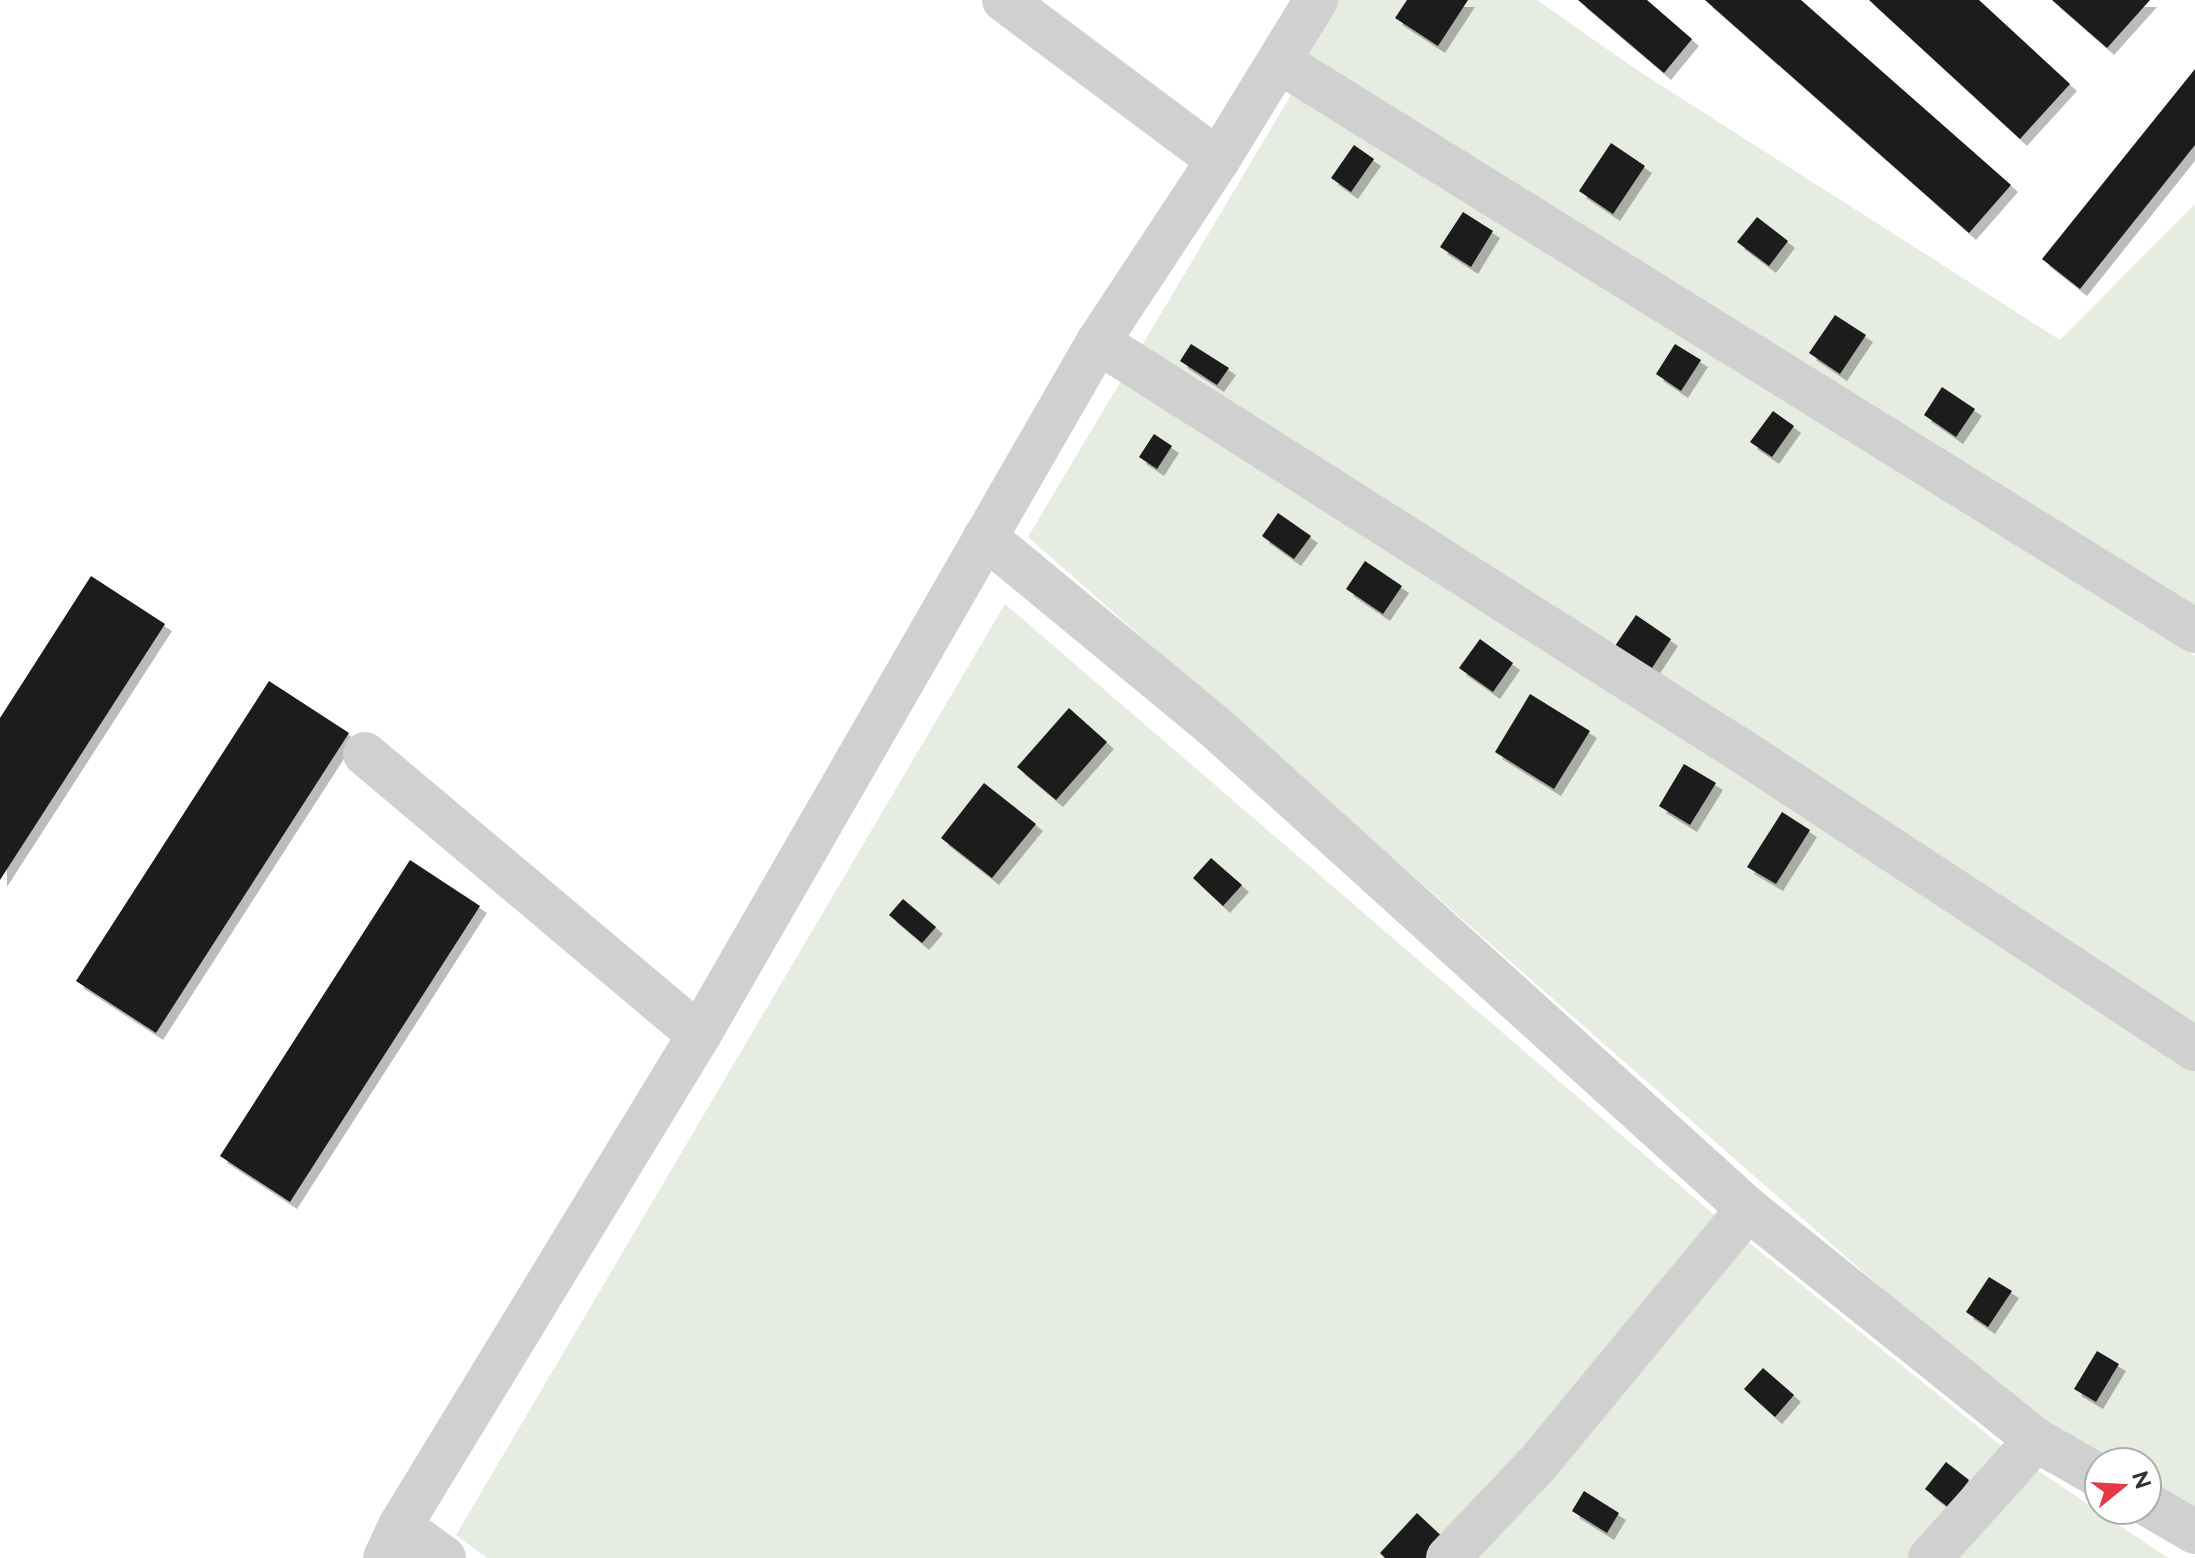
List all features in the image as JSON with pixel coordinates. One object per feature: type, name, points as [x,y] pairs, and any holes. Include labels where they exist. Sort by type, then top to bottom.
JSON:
[{"type":"street","points":[[1004,0],[1218,160]]},
{"type":"street","points":[[444,1558],[392,1542],[699,1035],[1098,342],[1218,160],[1316,0]]},
{"type":"street","points":[[1280,62],[2195,631]]},
{"type":"street","points":[[1098,342],[1748,755],[2195,1049]]},
{"type":"street","points":[[985,537],[1214,726],[1748,1209],[2036,1440],[2083,1467]]},
{"type":"street","points":[[365,754],[699,1035]]},
{"type":"street","points":[[1448,1558],[1538,1463],[1748,1209]]},
{"type":"street","points":[[1930,1558],[2036,1440]]},
{"type":"street","points":[[2163,1513],[2195,1532]]},
{"type":"shaded area","points":[[1337,0],[1537,0],[1637,70],[2060,340],[2195,204],[2195,620],[1303,59]]},
{"type":"shaded area","points":[[1297,85],[2195,656],[2195,1511],[2163,1494],[2163,1446],[2083,1446],[2083,1451],[2044,1431],[1028,537]]},
{"type":"shaded area","points":[[1005,604],[1712,1213],[2003,1447],[2083,1501],[2083,1526],[2120,1526],[2168,1558],[487,1558],[456,1535]]},
{"type":"building","points":[[1407,0],[1468,0],[1438,46],[1395,18]]},
{"type":"building","points":[[1578,0],[1647,0],[1692,39],[1664,73]]},
{"type":"building","points":[[1705,0],[1801,0],[2011,185],[1969,233]]},
{"type":"building","points":[[1869,0],[1979,0],[2070,84],[2020,139]]},
{"type":"building","points":[[2052,0],[2150,0],[2107,48]]},
{"type":"building","points":[[2195,69],[2195,145],[2080,289],[2042,259]]},
{"type":"building","points":[[1611,143],[1645,166],[1613,214],[1579,191]]},
{"type":"building","points":[[1354,145],[1374,159],[1351,192],[1331,178]]},
{"type":"building","points":[[1463,212],[1493,231],[1471,267],[1440,247]]},
{"type":"building","points":[[1757,217],[1788,241],[1769,266],[1737,242]]},
{"type":"building","points":[[1835,315],[1866,335],[1840,374],[1809,353]]},
{"type":"building","points":[[1191,344],[1229,368],[1217,385],[1180,361]]},
{"type":"building","points":[[1675,344],[1701,360],[1681,391],[1656,374]]},
{"type":"building","points":[[1942,387],[1975,409],[1956,437],[1924,415]]},
{"type":"building","points":[[1773,411],[1794,426],[1772,457],[1750,442]]},
{"type":"building","points":[[1154,434],[1172,446],[1157,469],[1139,457]]},
{"type":"building","points":[[1278,513],[1311,536],[1294,559],[1262,536]]},
{"type":"building","points":[[1365,561],[1402,586],[1383,614],[1346,589]]},
{"type":"building","points":[[91,576],[165,624],[0,880],[0,718]]},
{"type":"building","points":[[1636,615],[1671,639],[1650,671],[1615,646]]},
{"type":"building","points":[[1480,639],[1513,663],[1493,692],[1459,668]]},
{"type":"building","points":[[269,681],[349,733],[156,1033],[76,981]]},
{"type":"building","points":[[1530,694],[1590,731],[1554,789],[1495,752]]},
{"type":"building","points":[[1069,708],[1107,742],[1056,800],[1017,767]]},
{"type":"building","points":[[1684,764],[1716,783],[1690,825],[1659,806]]},
{"type":"building","points":[[984,783],[1036,824],[992,878],[941,838]]},
{"type":"building","points":[[1782,812],[1810,830],[1776,884],[1747,867]]},
{"type":"building","points":[[1211,858],[1242,885],[1223,906],[1193,878]]},
{"type":"building","points":[[410,860],[480,906],[290,1202],[220,1156]]},
{"type":"building","points":[[903,899],[936,927],[922,943],[889,915]]},
{"type":"building","points":[[1989,1277],[2012,1291],[1988,1327],[1966,1312]]},
{"type":"building","points":[[2097,1351],[2119,1364],[2096,1402],[2074,1389]]},
{"type":"building","points":[[1763,1368],[1794,1395],[1775,1417],[1744,1389]]},
{"type":"building","points":[[1946,1462],[1969,1480],[1949,1508],[1925,1489]]},
{"type":"building","points":[[1584,1491],[1619,1513],[1607,1533],[1572,1511]]},
{"type":"building","points":[[1417,1513],[1450,1544],[1437,1558],[1385,1558],[1380,1553]]}]
